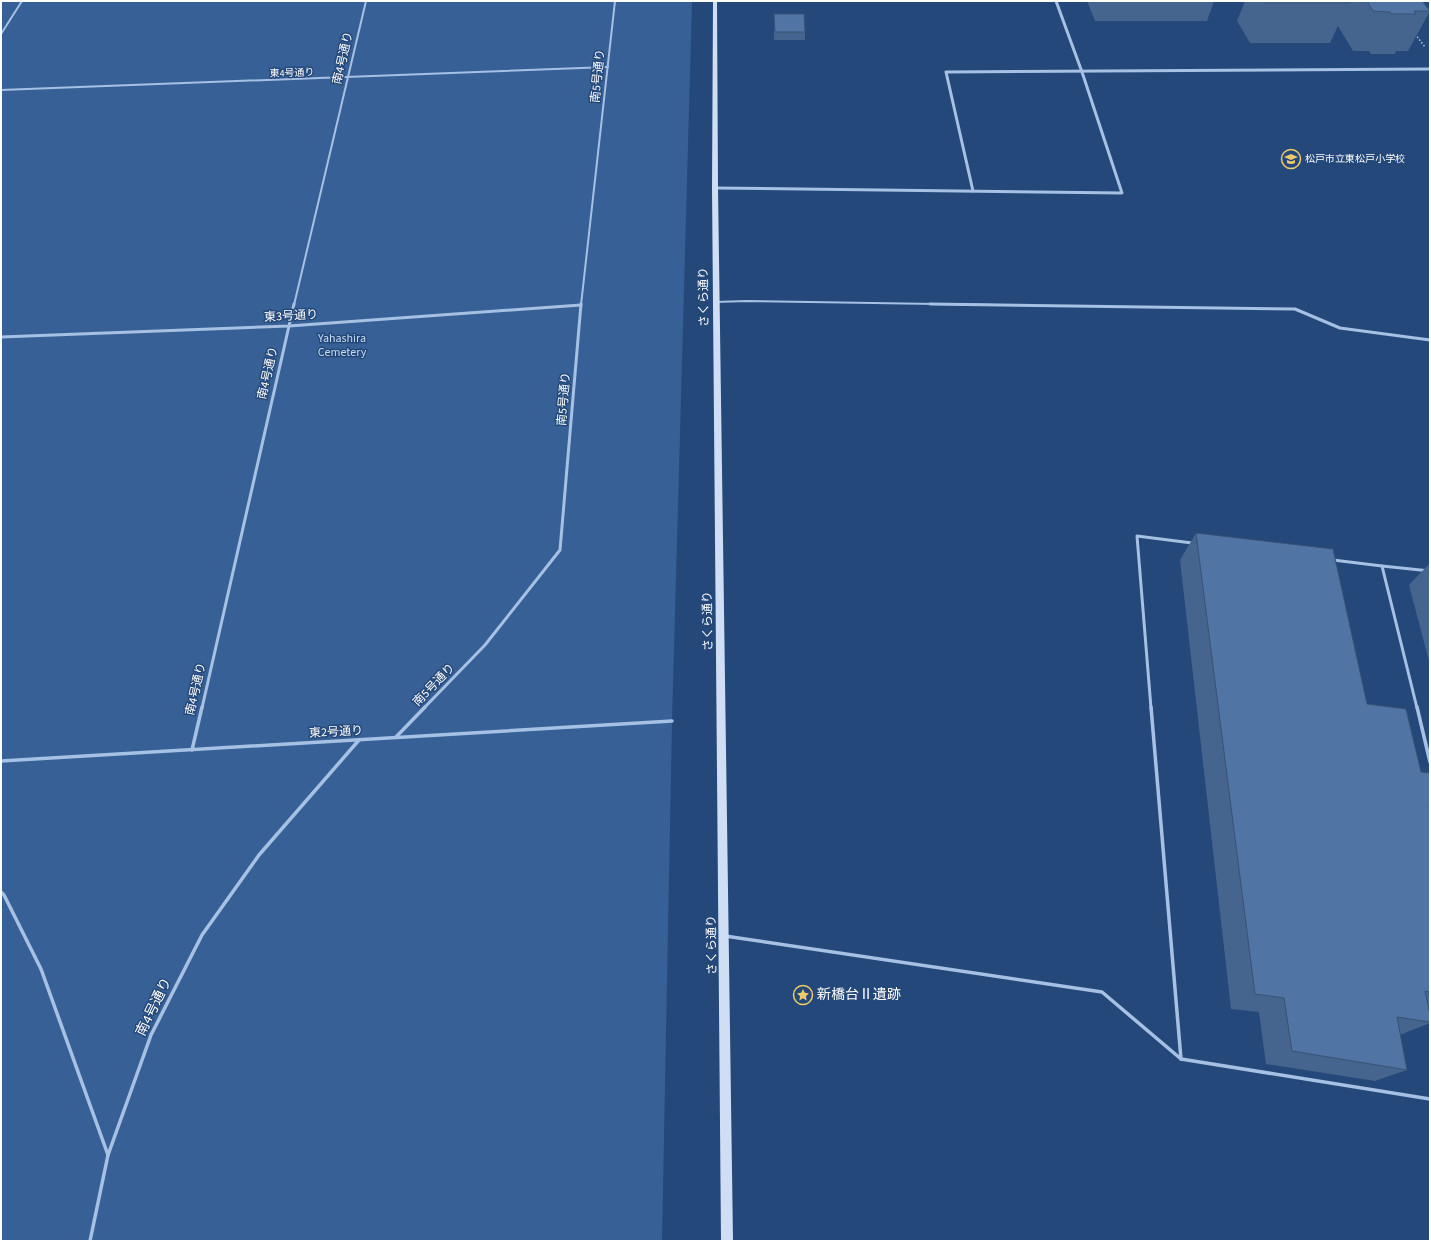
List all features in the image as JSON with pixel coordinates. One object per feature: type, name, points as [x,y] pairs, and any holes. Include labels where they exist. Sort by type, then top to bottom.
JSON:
[{"type":"street","name":"さくら通り","points":[[715,1],[716,302],[727,1241]]},
{"type":"street","points":[[715,188],[1122,193],[1082,72],[1056,1]]},
{"type":"street","points":[[973,191],[946,72],[1430,69]]},
{"type":"lane","points":[[1,34],[22,1]]},
{"type":"lane","name":"南4号通り","points":[[192,750],[289,326],[349,78],[366,1]]},
{"type":"lane","name":"南5号通り","points":[[396,737],[485,645],[560,550],[581,305],[615,1]]},
{"type":"lane","name":"東4号通り","points":[[1,90],[608,67]]},
{"type":"lane","points":[[716,302],[746,300],[1295,309],[1340,328],[1430,340]]},
{"type":"lane","name":"東3号通り","points":[[1,337],[289,326],[581,305]]},
{"type":"lane","points":[[1181,1058],[1137,536],[1200,544]]},
{"type":"lane","points":[[1326,559],[1430,571]]},
{"type":"lane","points":[[1382,566],[1430,762]]},
{"type":"lane","name":"東2号通り","points":[[1,761],[672,721]]},
{"type":"lane","name":"南4号通り","points":[[90,1241],[108,1155],[151,1035],[202,935],[259,855],[360,740]]},
{"type":"lane","points":[[1,892],[4,895],[41,969],[108,1155]]},
{"type":"lane","points":[[724,936],[1102,992],[1181,1058],[1430,1099]]},
{"type":"path","points":[[1413,30],[1426,48]]},
{"type":"green space","name":"Yahashira Cemetery","points":[[1,1],[692,1],[672,721],[662,1241],[1,1241]]},
{"type":"building","points":[[1265,1],[1348,1],[1349,3],[1266,3]]},
{"type":"building","points":[[1367,1],[1422,1],[1430,11],[1414,11],[1416,14],[1391,14],[1390,12],[1373,11]]},
{"type":"building","points":[[774,14],[804,14],[805,32],[775,32]]},
{"type":"building","points":[[1196,533],[1333,549],[1367,704],[1406,709],[1421,772],[1430,773],[1430,992],[1425,991],[1430,1022],[1397,1017],[1407,1070],[1292,1051],[1284,998],[1255,994]]},
{"type":"place","name":"松戸市立東松戸小学校","points":[[1291,159]]},
{"type":"place","name":"新橋台Ⅱ遺跡","points":[[803,995]]}]
